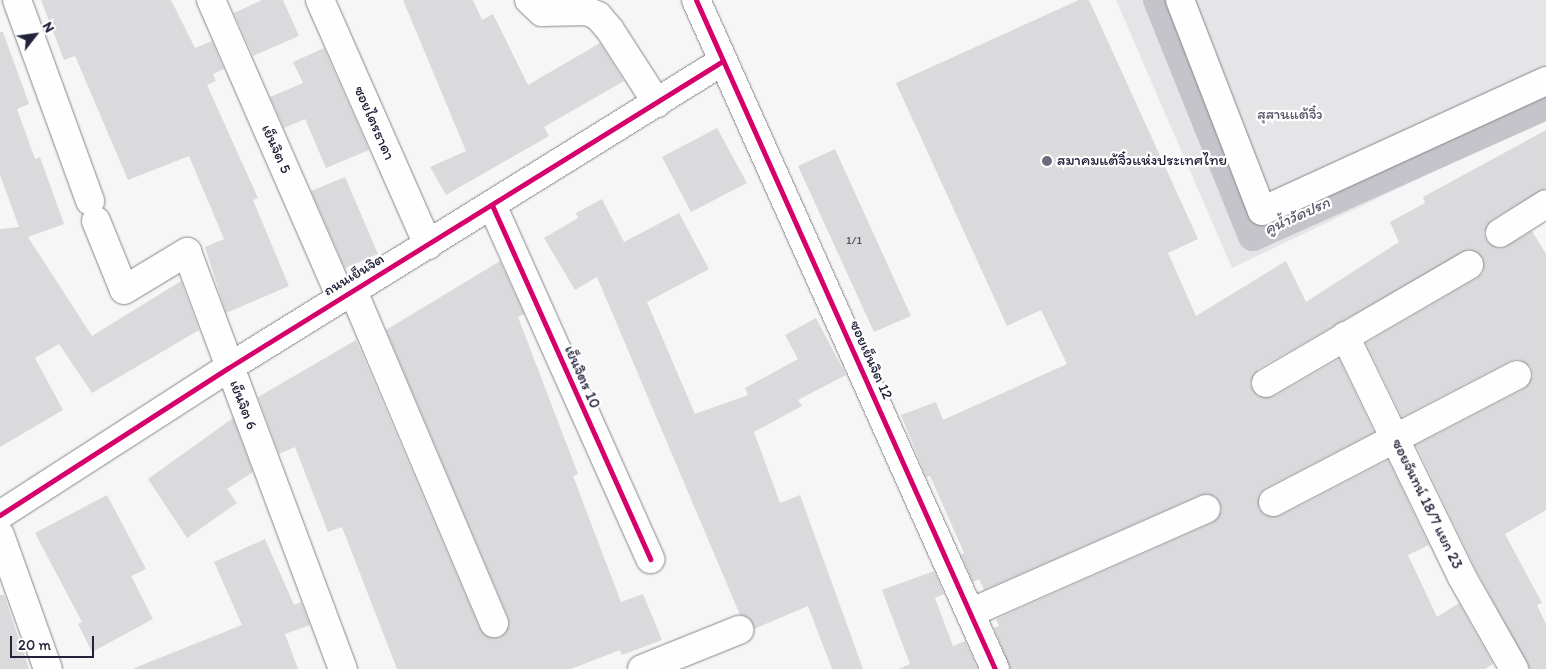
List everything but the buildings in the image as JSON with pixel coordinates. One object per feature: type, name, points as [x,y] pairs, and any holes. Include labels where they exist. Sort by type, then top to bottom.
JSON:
[{"type":"street","name":"เย็นจิต 6","points":[[17,0],[93,211],[124,290],[187,252],[228,368],[343,669]]},
{"type":"street","name":"เย็นจิต 5","points":[[211,0],[347,294],[494,623]]},
{"type":"street","name":"ซอยไตรธาดา","points":[[320,0],[428,245]]},
{"type":"street","points":[[529,0],[542,12],[587,11],[598,16],[610,30],[657,103]]},
{"type":"street","name":"ซอยเย็นจิต 12","points":[[696,0],[995,669]]},
{"type":"street","points":[[1180,0],[1262,211],[1546,81]]},
{"type":"street","name":"ถนนเย็นจิต","points":[[1,516],[228,368],[723,61]]},
{"type":"street","name":"เย็นจิตร 10","points":[[492,205],[650,559]]},
{"type":"street","points":[[1500,233],[1544,208]]},
{"type":"street","points":[[1266,383],[1470,266]]},
{"type":"street","name":"ซอยจันทน์ 18/7 แยก 23","points":[[1345,336],[1462,577],[1514,669]]},
{"type":"street","points":[[1273,502],[1517,375]]},
{"type":"street","points":[[970,613],[1206,509]]},
{"type":"street","points":[[1,516],[48,669]]},
{"type":"street","points":[[642,669],[739,630]]},
{"type":"shaded area","name":"สุสานแต้จิ๋ว","points":[[1116,0],[1546,0],[1546,118],[1232,268]]},
{"type":"waterway","name":"คูน้ำวัดปรก","points":[[1158,0],[1253,236],[1546,105]]},
{"type":"cycle path","points":[[696,0],[995,669]]},
{"type":"cycle path","points":[[0,515],[228,368],[723,61]]},
{"type":"cycle path","points":[[492,205],[650,559]]},
{"type":"place","name":"สมาคมแต้จิ๋วแห่งประเทศไทย","points":[[1047,161]]}]
